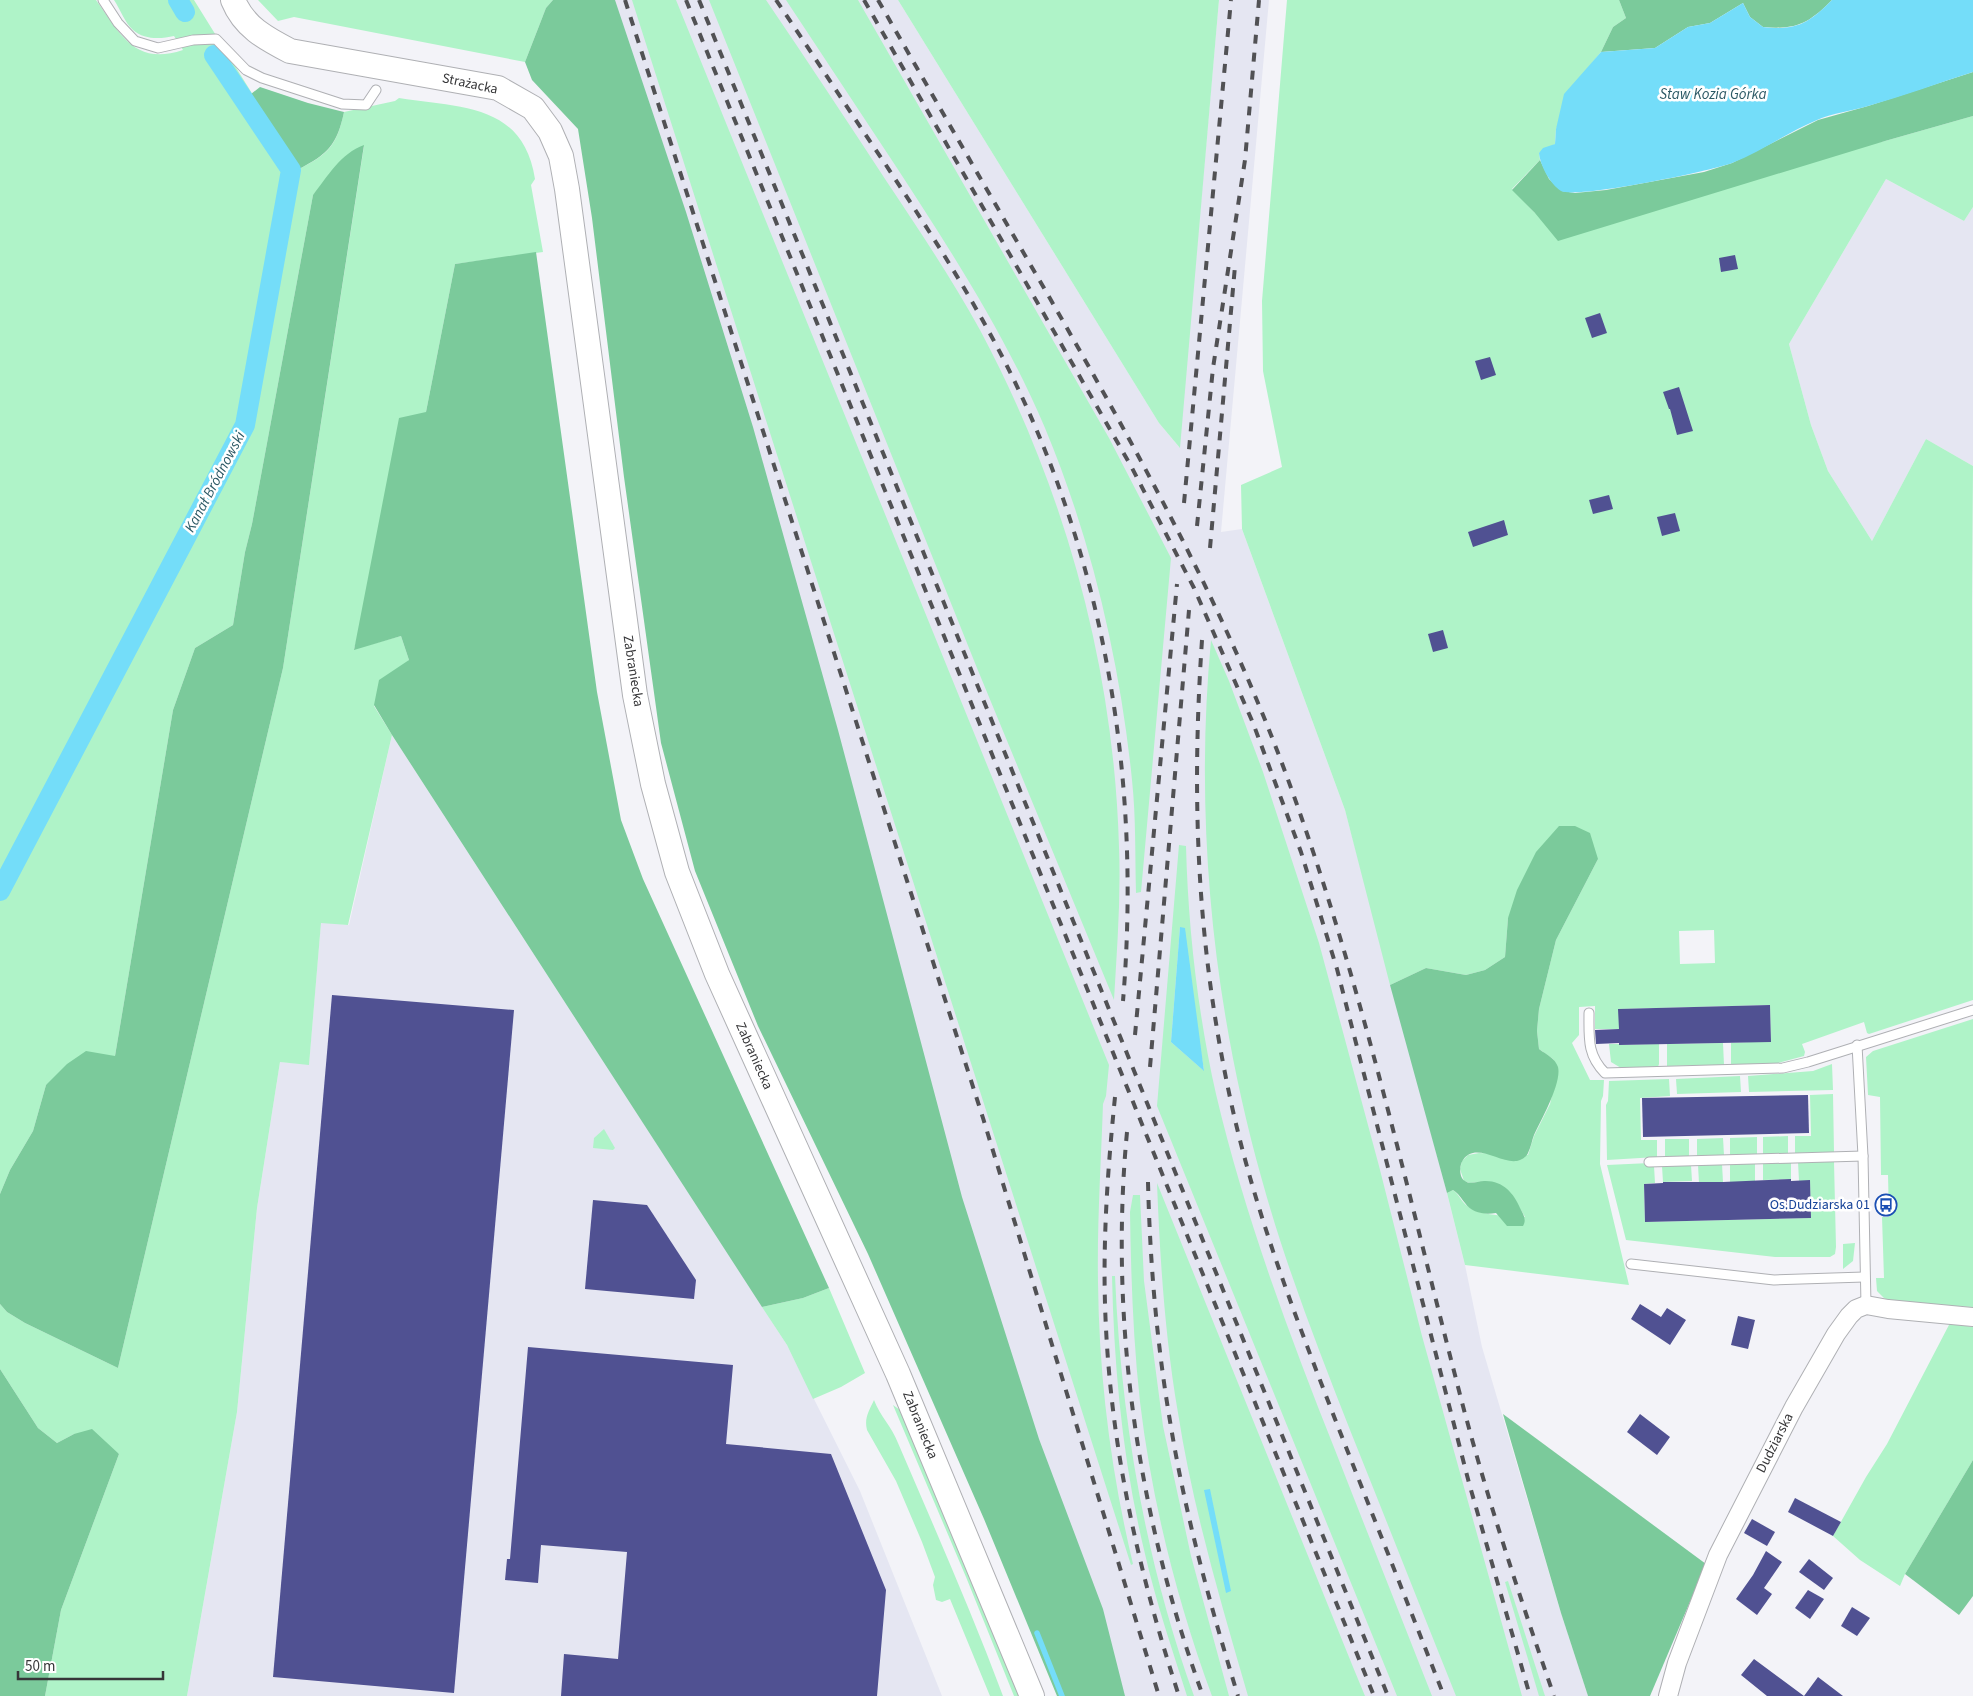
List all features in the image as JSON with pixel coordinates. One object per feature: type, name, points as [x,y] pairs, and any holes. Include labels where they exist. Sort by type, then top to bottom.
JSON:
[{"type":"main road","name":"Strażacka","points":[[233,0],[238,14],[262,36],[290,51],[498,88],[532,108],[550,131],[561,156],[593,381]]},
{"type":"main road","name":"Zabraniecka","points":[[593,381],[636,695],[653,784],[677,872],[717,974],[898,1374],[1032,1696]]},
{"type":"street","points":[[1866,1305],[1888,1309],[1973,1317]]},
{"type":"street","name":"Dudziarska","points":[[1668,1696],[1677,1663],[1718,1555],[1743,1505],[1794,1407],[1836,1334],[1853,1312],[1866,1305]]},
{"type":"lane","points":[[103,0],[118,23],[135,41],[158,48],[193,40],[216,39],[246,70],[262,78],[342,104],[366,105],[376,90]]},
{"type":"lane","points":[[1589,1014],[1588,1039],[1590,1050],[1597,1064],[1606,1073],[1783,1068],[1808,1062],[1973,1010]]},
{"type":"lane","points":[[1857,1046],[1863,1156],[1866,1305]]},
{"type":"lane","points":[[1649,1162],[1863,1156]]},
{"type":"lane","points":[[1631,1264],[1774,1280],[1864,1277]]},
{"type":"shaded area","points":[[538,0],[898,0],[1159,423],[1179,447],[1219,0],[1269,0],[1221,532],[1242,529],[1345,810],[1447,1193],[1465,1265],[1482,1347],[1561,1613],[1588,1696],[1099,1696]]},
{"type":"shaded area","points":[[1886,179],[1964,221],[1973,207],[1973,466],[1926,439],[1872,541],[1828,471],[1811,425],[1789,344]]},
{"type":"shaded area","points":[[392,735],[787,1345],[860,1491],[942,1696],[187,1696],[237,1412],[257,1208],[280,1062],[309,1064],[321,922],[349,925]]},
{"type":"green space","points":[[0,0],[96,0],[113,25],[131,44],[153,54],[167,54],[183,50],[174,36],[153,38],[137,33],[128,24],[114,0],[194,0],[299,169],[325,153],[335,141],[344,112],[395,101],[399,98],[466,108],[486,114],[503,123],[517,136],[528,154],[535,179],[531,185],[543,252],[455,264],[426,412],[354,649],[401,636],[409,660],[374,706],[392,735],[348,925],[321,923],[309,1065],[280,1062],[257,1208],[237,1412],[187,1696],[45,1696],[61,1610],[119,1454],[74,1434],[57,1443],[38,1428],[0,1369],[0,1304],[7,1312],[25,1323],[118,1368],[283,668],[364,146],[313,195],[252,524],[245,552],[233,625],[195,648],[173,710],[115,1056],[46,1085],[33,1131],[10,1170],[0,1194]]},
{"type":"green space","points":[[258,0],[553,0],[546,8],[525,62],[294,17],[278,21]]},
{"type":"green space","points":[[553,0],[615,0],[686,212],[753,427],[838,730],[962,1197],[1039,1439],[1103,1609],[1125,1696],[1057,1696],[984,1519],[868,1254],[758,1026],[695,871],[661,743],[624,477],[592,218],[578,129],[532,80],[525,62],[546,8]]},
{"type":"green space","points":[[632,0],[676,0],[1109,1065],[1106,1096],[1103,1104],[1099,1193],[1099,1318],[1108,1425],[1118,1495],[1133,1564],[1131,1565]]},
{"type":"green space","points":[[709,0],[766,0],[958,292],[980,330],[1010,390],[1037,453],[1060,516],[1080,581],[1095,646],[1107,713],[1115,780],[1119,847],[1118,924],[1114,1000],[977,668]]},
{"type":"green space","points":[[786,0],[858,0],[1109,438],[1171,558],[1141,892],[1136,893],[1135,822],[1132,780],[1120,690],[1111,645],[1090,556],[1045,428],[1013,360],[977,295],[897,168]]},
{"type":"green space","points":[[898,0],[1219,0],[1180,448],[1159,423]]},
{"type":"green space","points":[[1287,0],[1619,0],[1626,18],[1613,27],[1601,52],[1586,70],[1556,129],[1555,144],[1539,153],[1540,160],[1512,189],[1535,213],[1885,141],[1973,116],[1973,207],[1964,221],[1886,179],[1789,344],[1811,425],[1828,471],[1872,541],[1926,439],[1973,466],[1973,1000],[1869,1034],[1864,1022],[1802,1044],[1805,1052],[1804,1056],[1778,1063],[1731,1065],[1731,1043],[1771,1041],[1770,1005],[1619,1009],[1619,1029],[1595,1029],[1595,1006],[1579,1007],[1579,1035],[1572,1043],[1590,1080],[1604,1080],[1601,1101],[1600,1164],[1629,1285],[1465,1265],[1447,1193],[1453,1190],[1466,1205],[1479,1212],[1525,1217],[1521,1210],[1486,1181],[1470,1183],[1464,1181],[1460,1169],[1462,1161],[1468,1155],[1479,1153],[1528,1155],[1534,1136],[1550,1104],[1558,1069],[1553,1059],[1539,1049],[1537,1031],[1539,1009],[1556,940],[1598,859],[1508,918],[1505,957],[1485,970],[1466,975],[1426,968],[1390,985],[1345,810],[1242,529],[1241,485],[1282,467],[1263,371],[1262,301]],"holes":[[[1714,930],[1715,963],[1680,964],[1679,931]]]},
{"type":"green space","points":[[1619,0],[1832,0],[1809,19],[1794,26],[1763,27],[1750,17],[1743,3],[1710,23],[1688,27],[1655,48],[1601,52],[1613,27],[1626,18]]},
{"type":"green space","points":[[1973,72],[1973,116],[1558,241],[1535,213],[1512,190],[1540,160],[1549,179],[1562,191],[1575,193],[1606,190],[1704,172],[1732,163],[1818,120]]},
{"type":"green space","points":[[260,87],[308,103],[344,112],[338,133],[330,147],[299,169],[251,94]]},
{"type":"green space","points":[[364,145],[283,668],[118,1368],[25,1323],[7,1312],[0,1304],[0,1194],[10,1170],[33,1131],[46,1085],[67,1064],[86,1051],[115,1056],[173,710],[195,648],[233,625],[245,552],[252,524],[313,195],[341,160]]},
{"type":"green space","points":[[536,252],[597,692],[621,820],[643,879],[829,1288],[803,1298],[762,1307],[392,735],[374,705],[379,680],[409,660],[401,636],[354,650],[399,418],[426,412],[455,264]]},
{"type":"green space","points":[[1211,640],[1229,681],[1263,772],[1319,943],[1379,1166],[1422,1336],[1522,1696],[1456,1696],[1327,1372],[1292,1277],[1271,1212],[1245,1114],[1231,1048],[1212,913],[1207,845],[1205,776],[1206,708]]},
{"type":"green space","points":[[1559,826],[1575,826],[1590,833],[1598,859],[1556,940],[1539,1009],[1537,1031],[1539,1049],[1557,1064],[1557,1082],[1525,1157],[1513,1161],[1483,1153],[1475,1153],[1463,1160],[1460,1168],[1463,1179],[1467,1182],[1490,1181],[1502,1185],[1511,1193],[1525,1221],[1523,1226],[1507,1226],[1496,1213],[1487,1214],[1475,1211],[1453,1190],[1447,1193],[1390,985],[1426,968],[1466,975],[1485,970],[1505,957],[1508,918],[1517,890],[1536,852]]},
{"type":"green space","points":[[1179,845],[1186,846],[1195,971],[1204,1033],[1216,1094],[1240,1185],[1269,1275],[1301,1363],[1432,1696],[1397,1696],[1157,1106]],"holes":[[[1180,927],[1204,1070],[1171,1042]]]},
{"type":"green space","points":[[1973,1019],[1973,1307],[1896,1304],[1884,1298],[1877,1291],[1876,1278],[1884,1278],[1882,1217],[1889,1217],[1888,1175],[1881,1175],[1880,1097],[1868,1095],[1866,1057],[1873,1051]]},
{"type":"green space","points":[[1723,1043],[1724,1065],[1667,1066],[1667,1044]]},
{"type":"green space","points":[[1609,1044],[1659,1044],[1658,1067],[1621,1068],[1611,1062]]},
{"type":"green space","points":[[1832,1064],[1833,1090],[1749,1092],[1748,1076],[1813,1071]]},
{"type":"green space","points":[[1740,1076],[1741,1092],[1677,1094],[1676,1079]]},
{"type":"green space","points":[[1669,1079],[1670,1096],[1640,1098],[1641,1140],[1657,1140],[1657,1157],[1607,1160],[1606,1105],[1609,1081]]},
{"type":"green space","points":[[1833,1094],[1834,1152],[1795,1153],[1795,1136],[1811,1136],[1810,1095]]},
{"type":"green space","points":[[604,1129],[615,1148],[613,1150],[593,1148],[594,1138]]},
{"type":"green space","points":[[1788,1136],[1788,1153],[1763,1154],[1763,1137]]},
{"type":"green space","points":[[1757,1137],[1757,1154],[1730,1155],[1730,1138]]},
{"type":"green space","points":[[1723,1138],[1724,1155],[1697,1156],[1697,1139]]},
{"type":"green space","points":[[1665,1139],[1689,1139],[1689,1156],[1665,1156]]},
{"type":"green space","points":[[1798,1162],[1834,1162],[1836,1247],[1835,1254],[1830,1257],[1775,1257],[1626,1240],[1607,1165],[1650,1163],[1650,1166],[1654,1166],[1655,1183],[1644,1184],[1645,1222],[1811,1218],[1810,1181],[1799,1181]]},
{"type":"green space","points":[[1763,1163],[1791,1163],[1791,1179],[1763,1180]]},
{"type":"green space","points":[[1722,1164],[1723,1182],[1699,1183],[1698,1165]]},
{"type":"green space","points":[[1730,1164],[1755,1164],[1755,1182],[1730,1182]]},
{"type":"green space","points":[[1691,1165],[1692,1181],[1663,1182],[1662,1166]]},
{"type":"green space","points":[[1157,1183],[1365,1696],[1248,1696],[1208,1556],[1184,1449],[1166,1327]]},
{"type":"green space","points":[[1133,1195],[1140,1195],[1144,1281],[1163,1426],[1191,1556],[1229,1696],[1212,1696],[1199,1660],[1167,1551],[1151,1477],[1140,1402],[1134,1331],[1130,1212]]},
{"type":"green space","points":[[1855,1243],[1853,1261],[1843,1269],[1843,1244]]},
{"type":"green space","points":[[1112,1276],[1115,1276],[1123,1383],[1138,1489],[1162,1593],[1194,1696],[1187,1696],[1164,1625],[1137,1520],[1121,1416]]},
{"type":"green space","points":[[829,1288],[865,1373],[841,1387],[813,1399],[787,1345],[762,1307],[803,1298]]},
{"type":"green space","points":[[1950,1323],[1973,1327],[1973,1460],[1905,1574],[1900,1586],[1860,1560],[1833,1536],[1887,1444]]},
{"type":"green space","points":[[0,1369],[38,1428],[57,1443],[74,1434],[92,1429],[119,1454],[61,1610],[45,1696],[0,1696]]},
{"type":"green space","points":[[874,1400],[895,1437],[965,1600],[1003,1696],[990,1696],[950,1599],[942,1602],[936,1600],[933,1585],[935,1577],[922,1542],[896,1481],[867,1430],[867,1418]]},
{"type":"green space","points":[[893,1405],[906,1418],[1021,1696],[1014,1696]]},
{"type":"green space","points":[[1503,1414],[1706,1564],[1650,1696],[1588,1696],[1561,1613]]},
{"type":"green space","points":[[1973,1460],[1973,1596],[1959,1615],[1905,1574]]},
{"type":"green space","points":[[1508,1581],[1545,1696],[1539,1696],[1505,1582]]},
{"type":"water","name":"Staw Kozia Górka","points":[[1832,0],[1973,0],[1973,72],[1862,108],[1823,118],[1743,158],[1719,167],[1645,183],[1592,191],[1561,191],[1549,179],[1541,163],[1539,153],[1543,148],[1555,144],[1556,129],[1564,94],[1601,52],[1655,48],[1688,27],[1710,23],[1743,3],[1750,17],[1763,27],[1785,28],[1794,26],[1809,20]]},
{"type":"water","points":[[1180,927],[1185,928],[1204,1071],[1171,1042]]},
{"type":"water","points":[[1210,1489],[1231,1591],[1226,1593],[1204,1490]]},
{"type":"building","points":[[1735,255],[1738,269],[1721,272],[1719,258]]},
{"type":"building","points":[[1600,313],[1607,333],[1592,338],[1585,318]]},
{"type":"building","points":[[1490,357],[1496,375],[1481,380],[1475,361]]},
{"type":"building","points":[[1679,387],[1693,431],[1677,435],[1663,392]]},
{"type":"building","points":[[1609,495],[1613,509],[1593,514],[1589,500]]},
{"type":"building","points":[[1675,513],[1680,531],[1662,536],[1657,517]]},
{"type":"building","points":[[1504,520],[1508,535],[1473,547],[1468,532]]},
{"type":"building","points":[[1443,630],[1448,648],[1433,652],[1428,634]]},
{"type":"building","points":[[332,995],[514,1010],[454,1693],[273,1677]]},
{"type":"building","points":[[1770,1005],[1771,1042],[1596,1044],[1595,1030],[1619,1029],[1618,1009]]},
{"type":"building","points":[[1808,1095],[1809,1133],[1643,1137],[1642,1098]]},
{"type":"building","points":[[1791,1179],[1791,1181],[1810,1180],[1811,1218],[1645,1222],[1644,1184]]},
{"type":"building","points":[[593,1200],[647,1205],[696,1280],[694,1299],[585,1289]]},
{"type":"building","points":[[1640,1304],[1661,1317],[1667,1308],[1686,1320],[1670,1345],[1631,1319]]},
{"type":"building","points":[[1738,1316],[1755,1320],[1748,1349],[1731,1345]]},
{"type":"building","points":[[528,1347],[733,1365],[726,1444],[831,1454],[886,1590],[877,1696],[561,1696],[564,1654],[618,1659],[627,1552],[541,1545],[538,1583],[505,1580],[507,1559],[510,1559]]},
{"type":"building","points":[[1640,1414],[1670,1437],[1657,1455],[1627,1432]]},
{"type":"building","points":[[1795,1498],[1841,1522],[1833,1536],[1788,1512]]},
{"type":"building","points":[[1752,1519],[1775,1532],[1767,1546],[1744,1533]]},
{"type":"building","points":[[1766,1551],[1782,1562],[1764,1588],[1772,1594],[1757,1615],[1736,1599],[1753,1575]]},
{"type":"building","points":[[1809,1559],[1833,1578],[1824,1590],[1799,1572]]},
{"type":"building","points":[[1808,1590],[1824,1599],[1810,1619],[1795,1608]]},
{"type":"building","points":[[1852,1607],[1870,1618],[1857,1636],[1841,1626]]},
{"type":"building","points":[[1754,1659],[1804,1696],[1767,1696],[1741,1675]]},
{"type":"building","points":[[1818,1677],[1843,1696],[1804,1696]]},
{"type":"waterway","name":"Kanał Bródnowski","points":[[178,0],[185,12]]},
{"type":"waterway","name":"Kanał Bródnowski","points":[[0,891],[245,425],[291,170],[214,55]]},
{"type":"waterway","points":[[1037,1633],[1062,1696]]},
{"type":"railway","points":[[625,0],[983,1118],[1159,1696]]},
{"type":"railway","points":[[686,0],[1374,1696]]},
{"type":"railway","points":[[699,0],[1388,1696]]},
{"type":"railway","points":[[776,0],[882,159],[982,319],[1011,374],[1044,448],[1072,524],[1093,601],[1110,680],[1121,760],[1127,840],[1127,920],[1123,1001]]},
{"type":"railway","points":[[864,0],[1131,466],[1194,588],[1253,723],[1301,852],[1337,969],[1469,1483],[1530,1696]]},
{"type":"railway","points":[[878,0],[1142,463],[1232,642],[1283,766],[1310,841],[1356,993],[1489,1499],[1554,1696]]},
{"type":"railway","points":[[1184,503],[1231,0]]},
{"type":"railway","points":[[1197,526],[1213,368],[1245,160],[1259,0]]},
{"type":"railway","points":[[1210,548],[1235,266]]},
{"type":"railway","points":[[1135,1035],[1177,584]]},
{"type":"railway","points":[[1150,1067],[1189,610]]},
{"type":"railway","points":[[1202,640],[1197,759],[1197,818],[1200,876],[1211,993],[1233,1111],[1254,1190],[1292,1305],[1444,1696]]},
{"type":"railway","points":[[1115,1097],[1105,1226],[1105,1304],[1112,1404],[1119,1454],[1138,1551],[1150,1600],[1179,1696]]},
{"type":"railway","points":[[1127,1132],[1122,1203],[1122,1275],[1126,1347],[1134,1418],[1146,1489],[1161,1559],[1180,1628],[1203,1696]]},
{"type":"railway","points":[[1148,1182],[1155,1305],[1171,1427],[1200,1563],[1238,1696]]},
{"type":"place","name":"Os.Dudziarska 01","points":[[1886,1205]]}]
